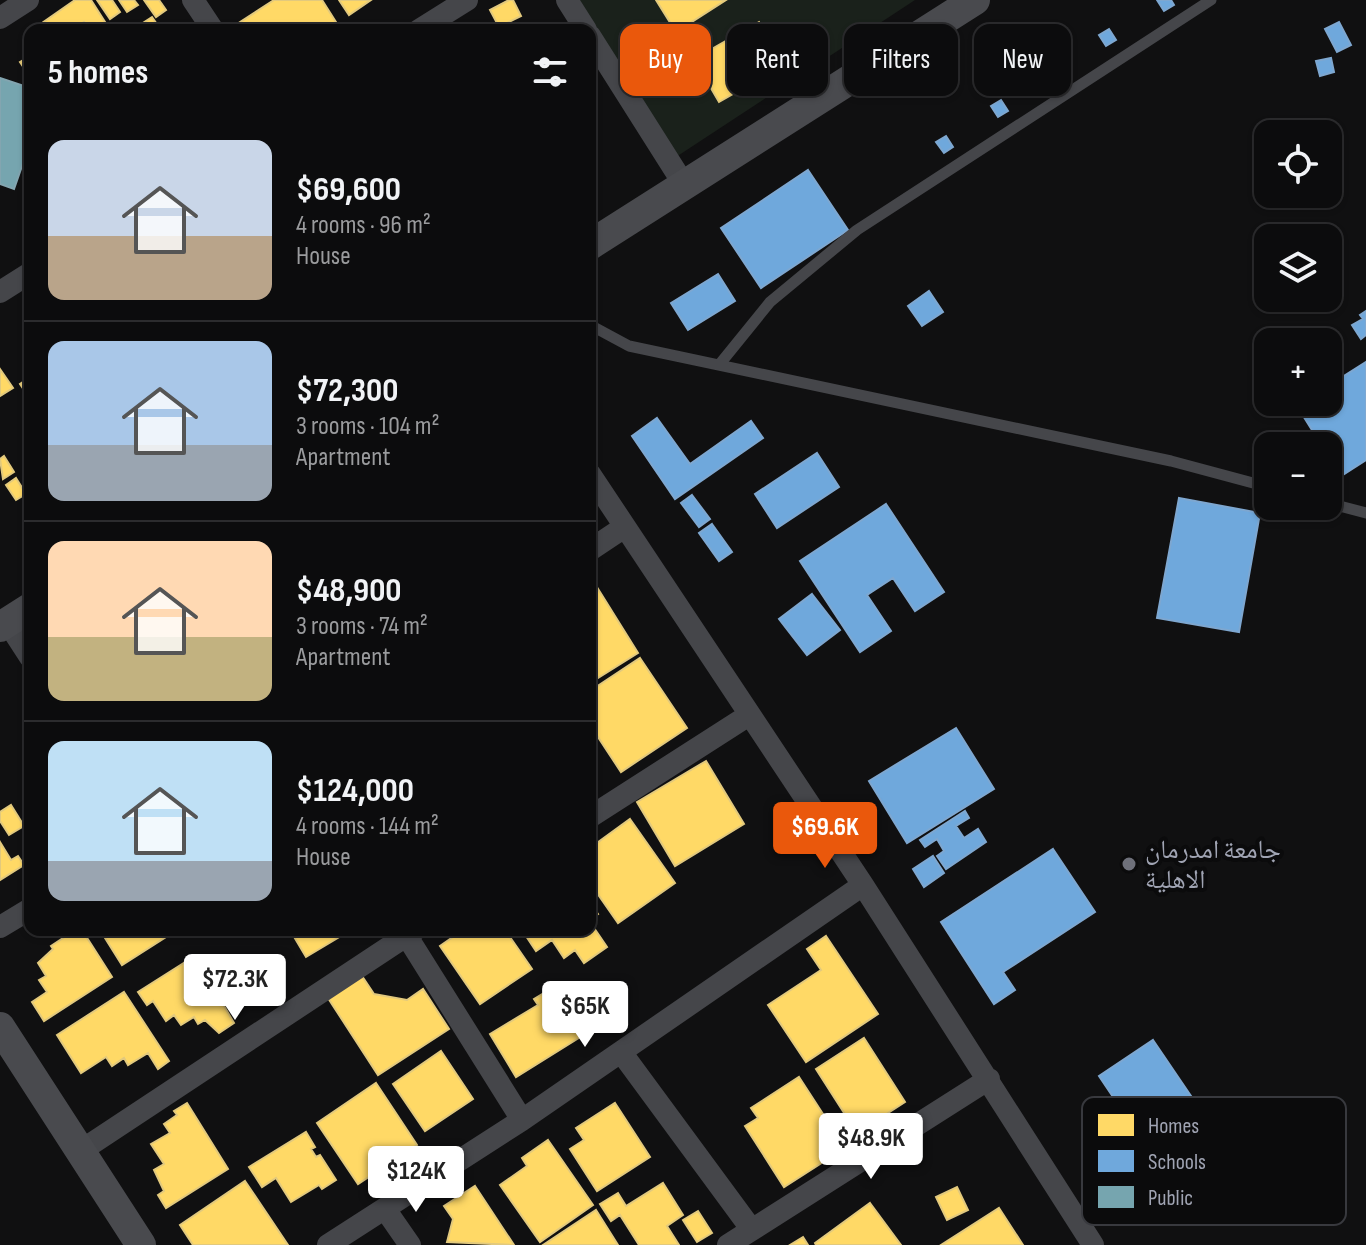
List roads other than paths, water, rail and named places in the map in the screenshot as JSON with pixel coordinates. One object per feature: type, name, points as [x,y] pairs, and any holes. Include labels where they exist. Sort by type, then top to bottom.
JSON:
[{"type":"street","points":[[0,18],[28,0]]},
{"type":"street","points":[[193,0],[209,24]]},
{"type":"street","points":[[429,24],[467,0]]},
{"type":"street","points":[[567,0],[582,24]]},
{"type":"street","points":[[596,241],[975,0]]},
{"type":"street","points":[[596,45],[683,183]]},
{"type":"street","points":[[0,292],[24,277]]},
{"type":"street","points":[[596,484],[863,885],[1093,1245]]},
{"type":"street","points":[[596,546],[623,528]]},
{"type":"street","points":[[13,619],[24,644]]},
{"type":"street","points":[[596,813],[749,715]]},
{"type":"street","points":[[328,1245],[522,1120],[863,885]]},
{"type":"street","points":[[0,927],[24,913]]},
{"type":"street","points":[[79,1152],[402,936]]},
{"type":"street","points":[[410,936],[522,1120]]},
{"type":"street","points":[[0,1027],[141,1245]]},
{"type":"street","points":[[621,1052],[752,1230]]},
{"type":"street","points":[[728,1245],[989,1079]]},
{"type":"street","points":[[385,1209],[410,1245]]},
{"type":"lane","points":[[719,365],[770,302],[857,230],[1211,0]]},
{"type":"lane","points":[[596,328],[629,346],[1171,461],[1254,483]]},
{"type":"lane","points":[[1342,507],[1366,513]]},
{"type":"place","name":"جامعة امدرمان الاهلية","points":[[1129,864]]}]
